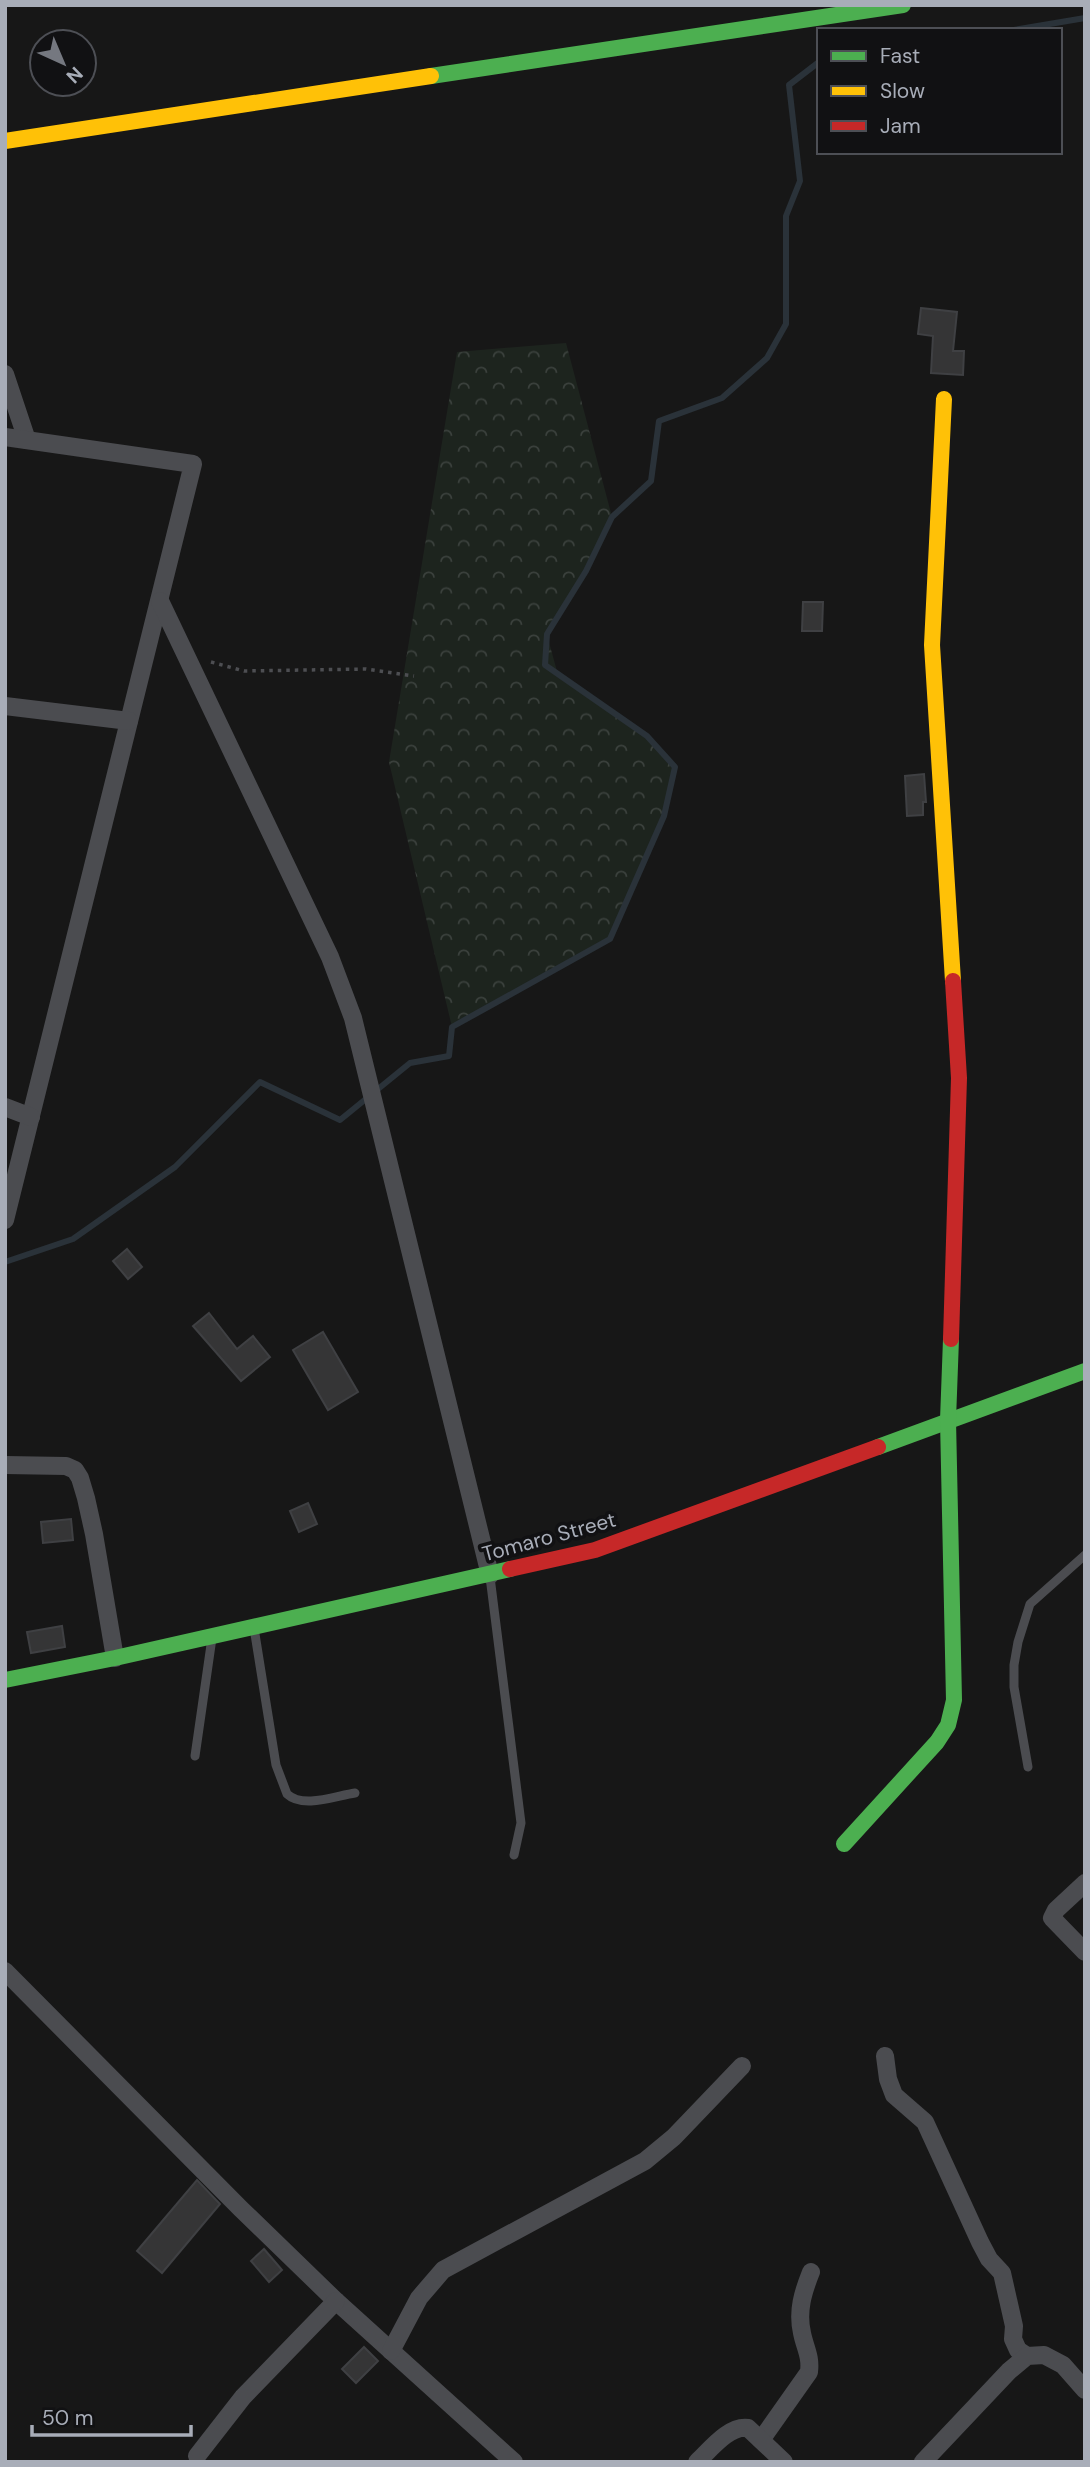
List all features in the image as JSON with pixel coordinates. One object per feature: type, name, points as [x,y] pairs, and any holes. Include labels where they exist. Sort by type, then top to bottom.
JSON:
[{"type":"main road","points":[[128,106],[798,5]]},
{"type":"main road","points":[[5,141],[903,5]]},
{"type":"main road","points":[[844,1844],[937,1742],[948,1725],[954,1700],[948,1420],[959,1078],[932,645],[944,399]]},
{"type":"main road","name":"Tomaro Street","points":[[5,1680],[212,1637],[595,1550],[1085,1371]]},
{"type":"street","points":[[5,374],[27,440]]},
{"type":"street","points":[[5,437],[193,464],[5,1220]]},
{"type":"street","points":[[160,601],[330,957],[353,1018],[490,1575]]},
{"type":"street","points":[[5,706],[129,721]]},
{"type":"street","points":[[5,1107],[31,1117]]},
{"type":"street","points":[[5,1465],[66,1466],[75,1470],[80,1478],[94,1534],[115,1658]]},
{"type":"street","points":[[1085,1883],[1056,1910],[1052,1918],[1085,1952]]},
{"type":"street","points":[[5,1971],[336,2301],[514,2462]]},
{"type":"street","points":[[885,2056],[888,2079],[894,2095],[925,2122],[980,2242],[989,2259],[1002,2273],[1014,2326],[1013,2339],[1018,2350],[1027,2356],[1044,2356],[1063,2365],[1085,2390]]},
{"type":"street","points":[[391,2351],[419,2298],[443,2270],[645,2161],[674,2137],[742,2066]]},
{"type":"street","points":[[761,2440],[809,2372],[810,2353],[802,2333],[800,2307],[811,2272]]},
{"type":"street","points":[[197,2456],[243,2397],[336,2301]]},
{"type":"street","points":[[923,2462],[1009,2371],[1027,2356]]},
{"type":"street","points":[[697,2462],[732,2431],[741,2427],[748,2428],[784,2462]]},
{"type":"lane","points":[[1028,1767],[1014,1686],[1018,1642],[1030,1604],[1085,1556]]},
{"type":"lane","points":[[490,1575],[521,1823],[514,1855]]},
{"type":"lane","points":[[254,1627],[276,1765],[287,1794],[300,1801],[309,1801],[355,1793]]},
{"type":"lane","points":[[195,1756],[212,1637]]},
{"type":"path","points":[[185,655],[244,671],[366,669],[414,677]]},
{"type":"green space","points":[[566,343],[612,517],[586,571],[547,635],[558,675],[647,736],[675,767],[664,816],[610,939],[452,1027],[389,762],[457,352]]},
{"type":"building","points":[[921,308],[957,312],[953,351],[964,351],[963,375],[931,373],[933,336],[918,334]]},
{"type":"building","points":[[803,602],[823,602],[822,631],[802,631]]},
{"type":"building","points":[[924,774],[926,802],[923,802],[923,815],[907,816],[905,776]]},
{"type":"building","points":[[127,1249],[142,1267],[128,1279],[113,1261]]},
{"type":"building","points":[[209,1313],[237,1349],[253,1336],[270,1357],[241,1381],[193,1326]]},
{"type":"building","points":[[323,1332],[358,1392],[328,1410],[293,1350]]},
{"type":"building","points":[[308,1503],[317,1524],[299,1532],[290,1511]]},
{"type":"building","points":[[71,1519],[73,1540],[43,1543],[41,1522]]},
{"type":"building","points":[[62,1626],[65,1647],[31,1653],[27,1632]]},
{"type":"building","points":[[197,2180],[220,2204],[162,2273],[137,2251]]},
{"type":"building","points":[[264,2249],[282,2270],[269,2282],[251,2261]]},
{"type":"building","points":[[364,2347],[378,2361],[356,2383],[342,2369]]},
{"type":"waterway","points":[[1026,28],[1085,18]]},
{"type":"waterway","points":[[5,1262],[73,1239],[175,1167],[260,1082],[340,1120],[410,1063],[449,1056],[452,1027],[610,939],[664,816],[675,767],[647,736],[545,665],[547,634],[586,571],[612,517],[651,481],[659,421],[722,398],[767,358],[786,324],[786,216],[800,181],[789,85],[817,64]]},
{"type":"traffic: fast","points":[[431,76],[903,5]]},
{"type":"traffic: fast","points":[[844,1844],[937,1742],[948,1725],[954,1700],[948,1420],[951,1339]]},
{"type":"traffic: fast","points":[[878,1447],[1085,1371]]},
{"type":"traffic: fast","points":[[5,1680],[115,1658],[510,1569]]},
{"type":"traffic: slow","points":[[5,141],[431,76]]},
{"type":"traffic: slow","points":[[944,399],[932,645],[953,981]]},
{"type":"traffic: jam","points":[[951,1339],[959,1078],[953,981]]},
{"type":"traffic: jam","points":[[510,1569],[595,1550],[878,1447]]}]
